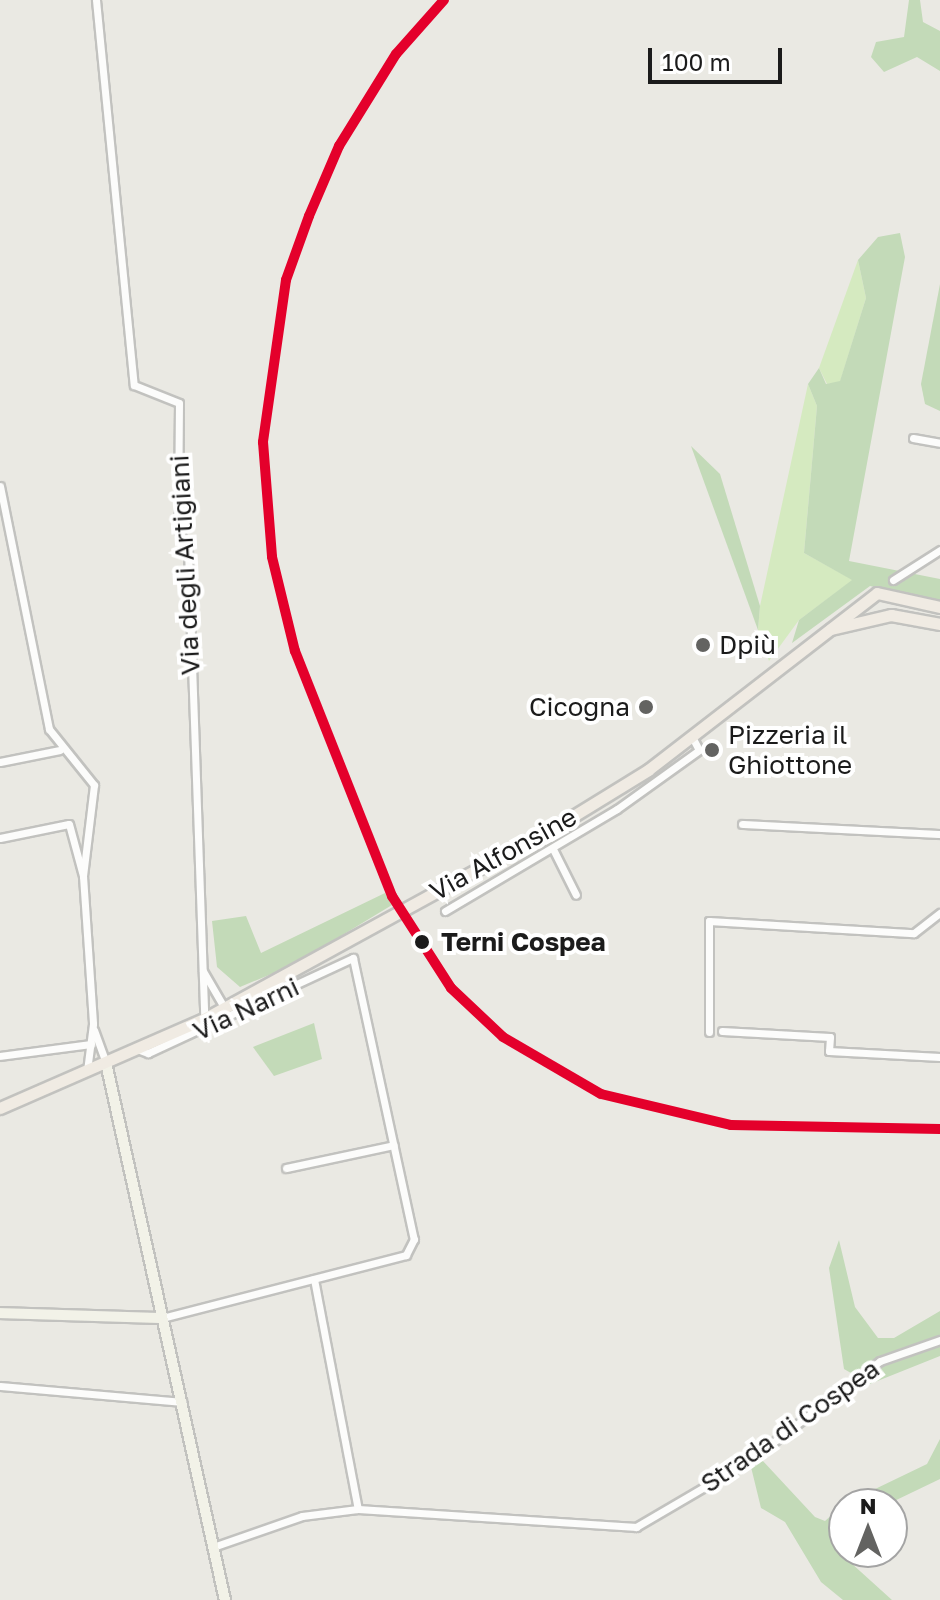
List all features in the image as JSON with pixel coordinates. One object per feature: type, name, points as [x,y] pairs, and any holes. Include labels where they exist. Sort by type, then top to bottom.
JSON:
[{"type":"main road","name":"Via Alfonsine","points":[[225,1009],[562,823],[692,737],[823,631],[877,593],[893,594]]},
{"type":"main road","points":[[893,594],[940,607]]},
{"type":"main road","name":"Via Alfonsine","points":[[823,631],[891,615],[940,624]]},
{"type":"main road","name":"Via Narni","points":[[0,1108],[225,1009]]},
{"type":"street","name":"Via degli Artigiani","points":[[96,0],[134,385],[179,403],[178,529],[188,550],[204,1019]]},
{"type":"street","points":[[913,438],[940,443]]},
{"type":"street","points":[[0,486],[49,729],[60,750],[94,785],[83,876],[93,1024],[87,1071]]},
{"type":"street","points":[[893,580],[940,550]]},
{"type":"street","points":[[891,615],[893,594]]},
{"type":"street","name":"Via Alfonsine","points":[[445,911],[553,849],[699,750],[692,737]]},
{"type":"street","points":[[0,762],[60,750]]},
{"type":"street","points":[[0,838],[69,824],[83,876]]},
{"type":"street","points":[[742,824],[940,834]]},
{"type":"street","name":"Via Alfonsine","points":[[553,849],[576,895]]},
{"type":"street","points":[[709,1032],[709,921],[914,933],[940,913]]},
{"type":"street","name":"Via Narni","points":[[137,1049],[148,1053],[353,958],[394,1145]]},
{"type":"street","name":"Via degli Artigiani","points":[[202,969],[225,1009]]},
{"type":"street","points":[[93,1024],[106,1063],[225,1600]]},
{"type":"street","points":[[722,1031],[830,1037],[829,1051],[940,1057]]},
{"type":"street","points":[[0,1056],[91,1044]]},
{"type":"street","points":[[0,1313],[162,1318],[314,1279],[414,1248],[394,1145],[286,1168]]},
{"type":"street","points":[[314,1279],[358,1509]]},
{"type":"street","name":"Strada di Cospea","points":[[213,1547],[302,1516],[358,1509],[636,1527],[750,1460],[880,1361],[940,1340]]},
{"type":"street","points":[[0,1386],[182,1402]]},
{"type":"green space","points":[[909,0],[920,0],[923,22],[940,31],[940,71],[917,57],[884,72],[871,57],[876,42],[904,37]]},
{"type":"green space","points":[[900,233],[905,257],[849,561],[940,579],[940,603],[870,586],[792,643],[799,620],[852,580],[804,553],[817,406],[808,384],[819,368],[826,384],[840,381],[866,298],[858,260],[878,237]]},
{"type":"green space","points":[[858,260],[866,298],[840,382],[827,384],[819,368]]},
{"type":"green space","points":[[940,284],[940,411],[925,404],[921,384]]},
{"type":"green space","points":[[808,384],[817,406],[804,553],[853,580],[799,620],[769,661],[758,630],[760,606]]},
{"type":"green space","points":[[691,446],[720,474],[760,606],[758,630]]},
{"type":"green space","points":[[385,893],[392,905],[293,965],[240,987],[217,967],[212,921],[246,916],[261,953]]},
{"type":"green space","points":[[314,1023],[322,1059],[274,1076],[253,1047]]},
{"type":"green space","points":[[839,1240],[855,1307],[878,1338],[894,1338],[940,1311],[940,1356],[870,1384],[844,1369],[829,1268]]},
{"type":"green space","points":[[940,1439],[940,1479],[908,1494],[908,1488],[877,1488],[927,1464]]},
{"type":"green space","points":[[761,1459],[815,1517],[825,1521],[828,1518],[828,1568],[857,1568],[892,1600],[843,1600],[821,1582],[785,1522],[761,1508],[751,1467]]},
{"type":"transit line","points":[[444,0],[396,54],[339,146],[309,216],[286,280],[263,442],[272,557],[295,651],[392,896],[451,988],[503,1037],[601,1094],[731,1125],[940,1129]]},
{"type":"place","name":"Dpiù","points":[[703,645]]},
{"type":"place","name":"Cicogna","points":[[646,707]]},
{"type":"place","name":"Pizzeria il Ghiottone","points":[[712,750]]},
{"type":"place","name":"Terni Cospea","points":[[422,942]]}]
